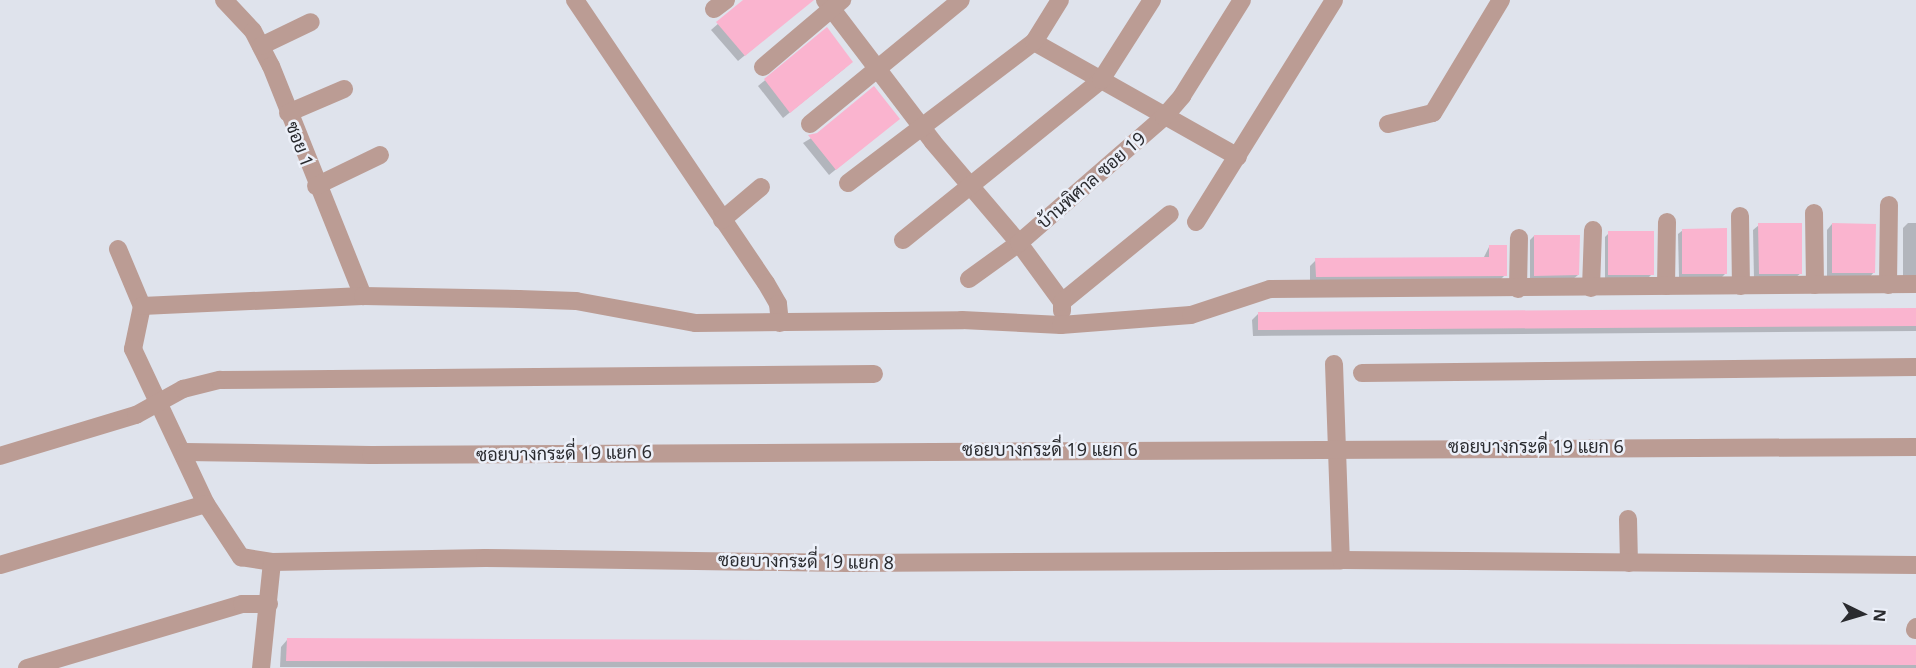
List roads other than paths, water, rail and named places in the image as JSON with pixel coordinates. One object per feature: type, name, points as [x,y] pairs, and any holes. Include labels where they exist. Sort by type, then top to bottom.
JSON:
[{"type":"street","points":[[575,0],[766,283],[778,304],[780,323]]},
{"type":"street","points":[[810,124],[879,70],[961,0]]},
{"type":"street","points":[[848,183],[1034,42],[1060,0]]},
{"type":"street","points":[[903,240],[1101,80],[1152,0]]},
{"type":"street","name":"บ้านพิศาล ซอย 19","points":[[969,279],[1021,247],[1164,117],[1182,96],[1242,0]]},
{"type":"street","points":[[1196,222],[1334,0]]},
{"type":"street","points":[[1388,124],[1418,120],[1437,109],[1496,1]]},
{"type":"street","points":[[763,67],[833,3],[922,128],[1021,247],[1062,302],[1061,325]]},
{"type":"street","name":"ซอย 1","points":[[236,4],[261,46],[363,297]]},
{"type":"street","points":[[261,46],[311,22]]},
{"type":"street","points":[[1034,42],[1238,157]]},
{"type":"street","points":[[288,113],[344,89]]},
{"type":"street","points":[[316,186],[380,155]]},
{"type":"street","points":[[722,220],[761,187]]},
{"type":"street","points":[[1888,285],[1889,205]]},
{"type":"street","points":[[1814,213],[1815,285]]},
{"type":"street","points":[[1062,302],[1170,214]]},
{"type":"street","points":[[1740,216],[1742,286]]},
{"type":"street","points":[[1666,286],[1668,222]]},
{"type":"street","points":[[1591,288],[1593,230]]},
{"type":"street","points":[[1518,289],[1520,238]]},
{"type":"street","points":[[118,249],[142,306],[363,297],[576,300],[696,323],[962,320],[1061,325],[1191,315],[1270,289],[1518,289],[1916,284]]},
{"type":"street","name":"ซอยบางกระดี่ 19 แยก 8","points":[[142,306],[133,348],[184,452],[206,504],[241,557],[272,562],[485,558],[847,563],[1341,560]]},
{"type":"street","points":[[1334,364],[1341,560],[1916,565]]},
{"type":"street","points":[[1362,373],[1916,367]]},
{"type":"street","points":[[0,456],[160,405],[202,383],[242,378],[874,374]]},
{"type":"street","name":"ซอยบางกระดี่ 19 แยก 6","points":[[184,452],[383,455],[1337,448],[1916,447]]},
{"type":"street","points":[[0,565],[206,504]]},
{"type":"street","points":[[1628,519],[1629,563]]},
{"type":"street","points":[[261,668],[272,562]]},
{"type":"street","points":[[27,668],[242,604],[269,604]]}]
